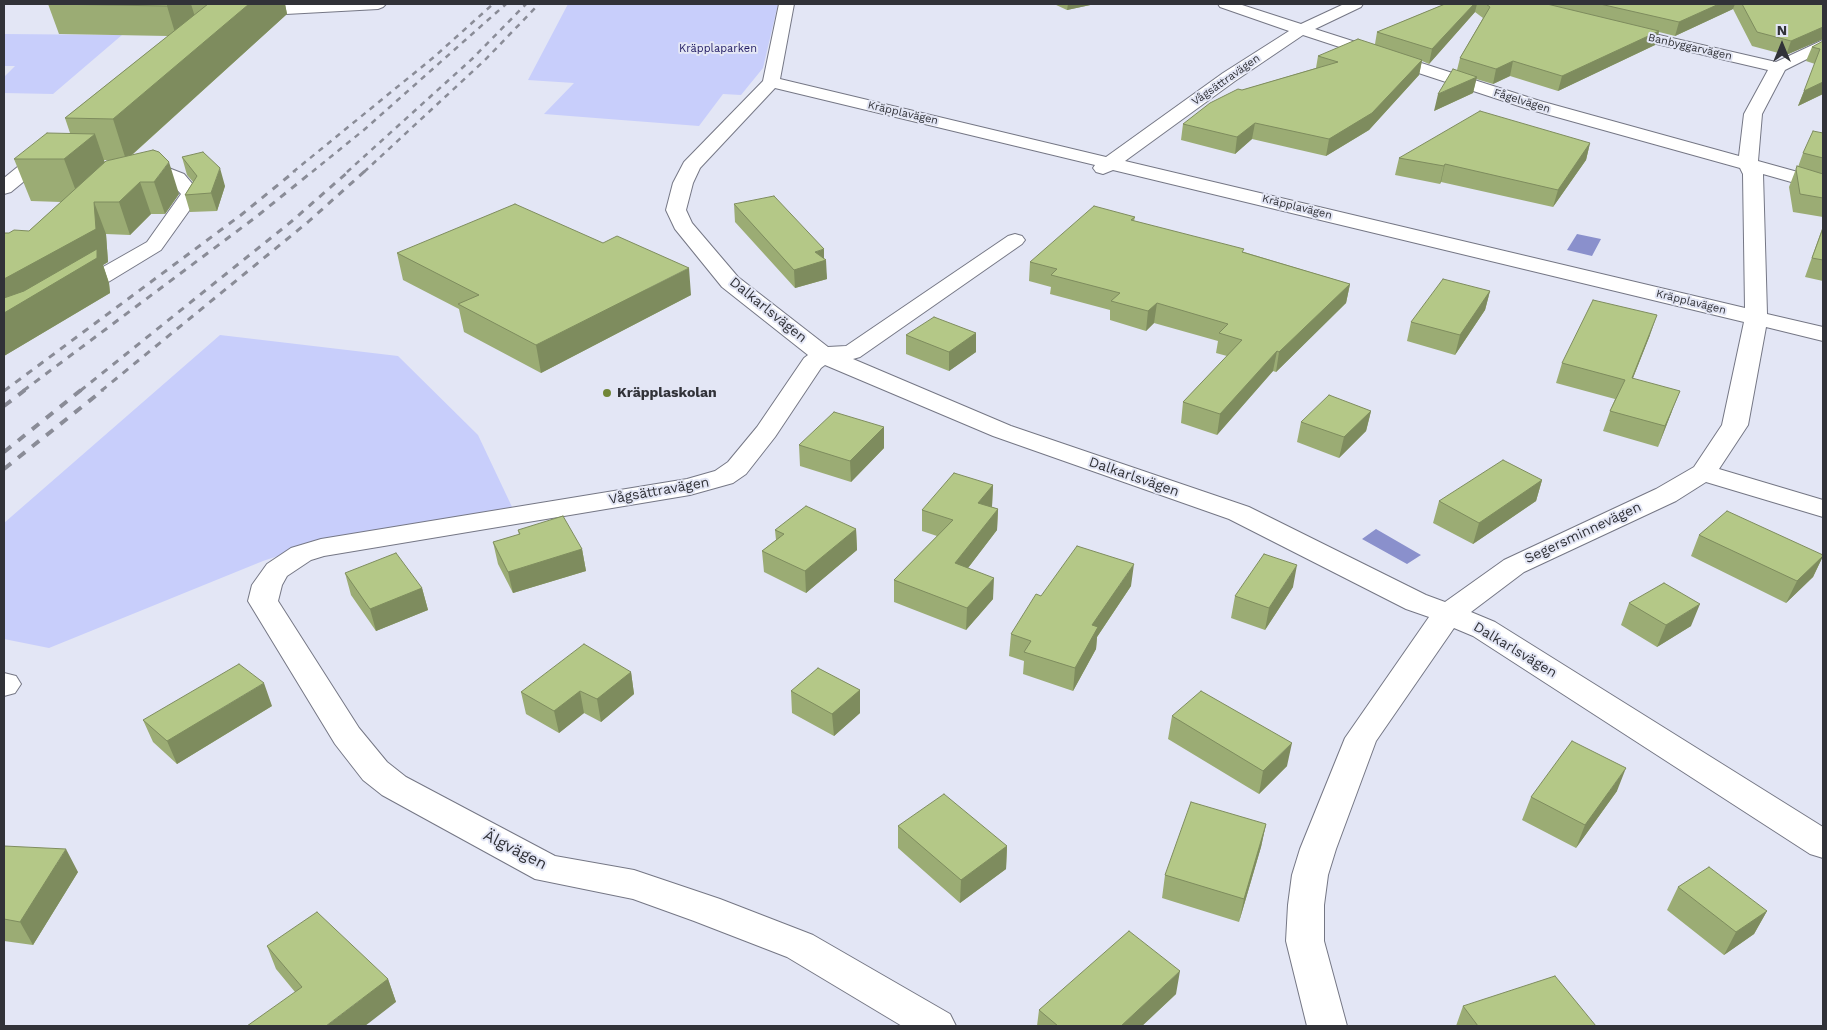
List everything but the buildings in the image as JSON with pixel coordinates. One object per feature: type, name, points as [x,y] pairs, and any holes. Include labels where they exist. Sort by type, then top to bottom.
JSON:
[{"type":"street","points":[[237,11],[378,4]]},
{"type":"street","points":[[770,82],[786,4]]},
{"type":"street","name":"Fågelvägen","points":[[1225,4],[1534,105],[1748,166],[1823,185]]},
{"type":"street","name":"Vågsättravägen","points":[[1107,165],[1228,77],[1301,30],[1356,4]]},
{"type":"street","name":"Banbyggarvägen","points":[[1608,28],[1778,67]]},
{"type":"street","points":[[1778,67],[1823,45]]},
{"type":"street","name":"Segersminnevägen","points":[[1328,1026],[1305,941],[1306,905],[1310,876],[1318,849],[1361,738],[1437,627],[1450,614],[1514,566],[1666,494],[1703,473],[1735,425],[1756,318],[1753,174],[1748,166],[1754,114],[1778,67]]},
{"type":"street","name":"Kräpplavägen","points":[[770,82],[1107,165],[1823,334]]},
{"type":"street","name":"Dalkarlsvägen","points":[[770,82],[691,166],[676,210],[682,225],[730,282],[823,354],[1002,431],[1239,514],[1416,602],[1484,629],[1823,844]]},
{"type":"street","points":[[4,188],[65,138]]},
{"type":"street","points":[[31,166],[60,166]]},
{"type":"street","points":[[54,305],[154,246],[191,194],[177,178],[161,171],[122,168]]},
{"type":"street","points":[[823,354],[852,352],[1015,240]]},
{"type":"street","name":"Vågsättravägen","points":[[278,570],[301,554],[321,548],[690,487],[724,477],[737,468],[766,432],[812,363],[823,354]]},
{"type":"street","points":[[1703,473],[1823,509]]},
{"type":"street","name":"Älgvägen","points":[[278,570],[267,585],[263,601],[272,618],[347,736],[375,771],[394,786],[548,869],[634,885],[707,910],[800,946],[936,1026]]},
{"type":"green space","name":"Kräpplaparken","points":[[568,4],[778,4],[763,68],[741,95],[723,94],[699,126],[544,114],[574,83],[528,80]]},
{"type":"green space","points":[[4,34],[122,35],[53,94],[4,93],[4,77],[15,66],[4,66]]},
{"type":"green space","points":[[220,335],[398,356],[478,435],[513,509],[317,543],[263,561],[49,648],[4,639],[4,523]]},
{"type":"shaded area","points":[[1577,234],[1601,239],[1592,256],[1567,250]]},
{"type":"shaded area","points":[[1376,529],[1421,555],[1407,564],[1362,539]]},
{"type":"railway","points":[[293,172],[434,57],[493,4]]},
{"type":"railway","points":[[312,172],[365,129],[506,4]]},
{"type":"railway","points":[[347,172],[472,59],[526,4]]},
{"type":"railway","points":[[364,172],[485,60],[539,4]]},
{"type":"railway","points":[[4,391],[241,215],[295,171]]},
{"type":"railway","points":[[23,391],[256,217],[313,171]]},
{"type":"railway","points":[[80,391],[292,221],[349,171]]},
{"type":"railway","points":[[101,391],[308,222],[365,171]]},
{"type":"railway","points":[[4,406],[25,390]]},
{"type":"railway","points":[[4,452],[81,390]]},
{"type":"railway","points":[[4,469],[103,390]]},
{"type":"place","name":"Kräpplaskolan","points":[[607,393]]}]
